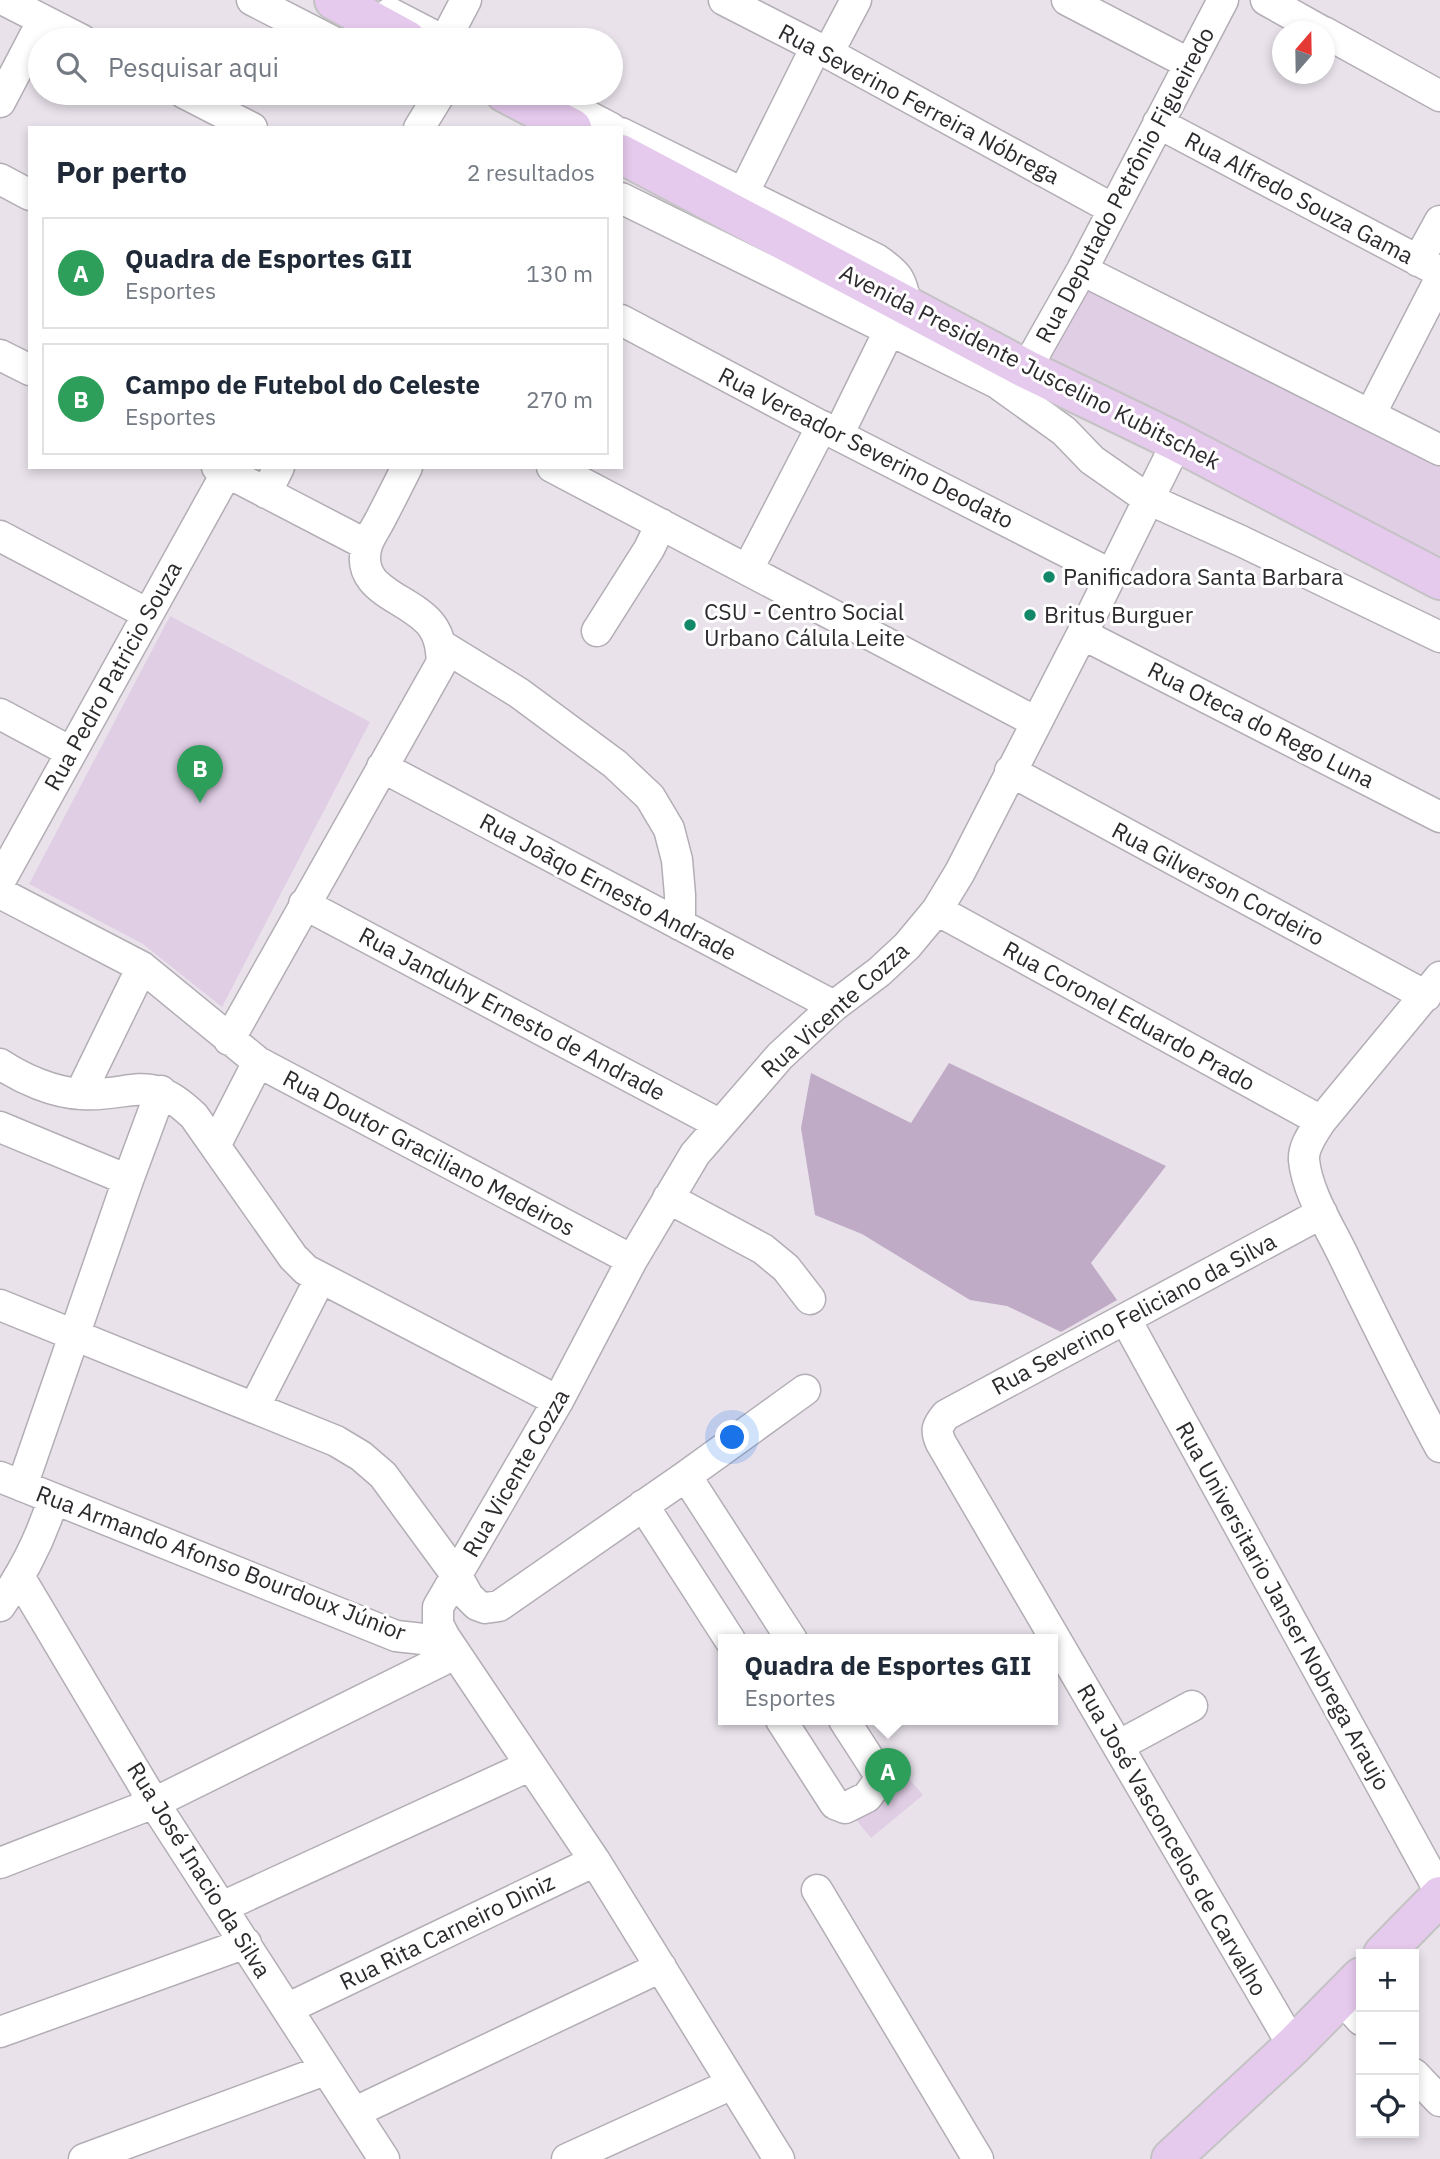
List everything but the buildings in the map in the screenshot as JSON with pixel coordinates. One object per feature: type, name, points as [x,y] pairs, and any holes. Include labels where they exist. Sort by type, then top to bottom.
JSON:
[{"type":"main road","points":[[333,0],[385,28]]},
{"type":"main road","points":[[532,105],[561,118]]},
{"type":"main road","name":"Avenida Presidente Juscelino Kubitschek","points":[[623,145],[773,220],[898,318],[1026,369],[1177,442],[1440,580]]},
{"type":"main road","points":[[1388,1949],[1440,1894]]},
{"type":"main road","points":[[1171,2159],[1293,2046],[1354,1998]]},
{"type":"street","points":[[252,0],[306,28]]},
{"type":"street","points":[[323,28],[333,0]]},
{"type":"street","points":[[365,0],[420,28]]},
{"type":"street","points":[[450,28],[466,0]]},
{"type":"street","name":"Rua Severino Ferreira Nóbrega","points":[[724,0],[822,50],[1113,209]]},
{"type":"street","points":[[702,239],[733,199],[822,50],[856,0]]},
{"type":"street","points":[[1067,0],[1190,64]]},
{"type":"street","name":"Rua Deputado Petrônio Figueiredo","points":[[1026,369],[1082,270],[1223,0]]},
{"type":"street","points":[[1266,0],[1304,21]]},
{"type":"street","points":[[0,102],[23,7],[61,28]]},
{"type":"street","points":[[1335,38],[1440,96]]},
{"type":"street","points":[[207,105],[248,126]]},
{"type":"street","points":[[420,126],[430,105]]},
{"type":"street","points":[[561,118],[579,126]]},
{"type":"street","name":"Rua Alfredo Souza Gama","points":[[1158,123],[1433,271]]},
{"type":"street","points":[[0,179],[28,194]]},
{"type":"street","points":[[623,199],[702,239],[898,318],[1064,431],[1093,460],[1148,499],[1440,637]]},
{"type":"street","points":[[1370,415],[1433,271],[1440,221]]},
{"type":"street","points":[[1082,270],[1440,450]]},
{"type":"street","points":[[748,569],[898,318]]},
{"type":"street","name":"Rua Vereador Severino Deodato","points":[[623,321],[830,431],[1112,575]]},
{"type":"street","points":[[0,355],[28,369]]},
{"type":"street","name":"Rua Vicente Cozza","points":[[450,1645],[438,1624],[438,1607],[558,1401],[632,1260],[668,1198],[695,1154],[780,1056],[834,1006],[879,972],[907,946],[937,910],[960,872],[1083,634],[1177,442]]},
{"type":"street","points":[[266,493],[278,469]]},
{"type":"street","points":[[229,1040],[442,662],[441,645],[434,628],[424,616],[375,584],[368,575],[367,545],[406,469]]},
{"type":"street","points":[[556,469],[1036,722]]},
{"type":"street","points":[[222,470],[367,545]]},
{"type":"street","name":"Rua Pedro Patricio Souza","points":[[0,881],[148,614],[222,470]]},
{"type":"street","points":[[597,631],[649,549],[661,524]]},
{"type":"street","points":[[0,536],[148,614]]},
{"type":"street","name":"Rua Oteca do Rego Luna","points":[[1083,634],[1440,817]]},
{"type":"street","points":[[441,645],[519,693],[615,764],[650,797],[669,830],[677,860],[680,925]]},
{"type":"street","points":[[0,714],[71,752]]},
{"type":"street","name":"Rua Joãqo Ernesto Andrade","points":[[382,767],[834,1006]]},
{"type":"street","name":"Rua Gilverson Cordeiro","points":[[1010,771],[1433,987]]},
{"type":"street","name":"Rua Doutor Graciliano Medeiros","points":[[0,893],[142,967],[258,1062],[632,1260]]},
{"type":"street","name":"Rua Janduhy Ernesto de Andrade","points":[[304,904],[719,1124]]},
{"type":"street","name":"Rua Coronel Eduardo Prado","points":[[937,910],[1321,1121]]},
{"type":"street","points":[[80,1094],[142,967]]},
{"type":"street","points":[[1433,987],[1321,1121],[1308,1142],[1303,1157],[1322,1213],[1398,1369],[1440,1447]]},
{"type":"street","points":[[215,1146],[258,1062]]},
{"type":"street","points":[[0,1064],[38,1084],[80,1094],[142,1088],[161,1091],[178,1100],[194,1116],[293,1257],[306,1270],[558,1401]]},
{"type":"street","points":[[11,1482],[74,1335],[161,1091]]},
{"type":"street","points":[[0,1128],[128,1180]]},
{"type":"street","points":[[668,1198],[764,1249],[786,1268],[810,1299]]},
{"type":"street","name":"Rua Severino Feliciano da Silva","points":[[946,1415],[1322,1213]]},
{"type":"street","points":[[254,1408],[320,1279]]},
{"type":"street","points":[[0,1305],[336,1441],[361,1456],[383,1475],[457,1576],[468,1596],[477,1605],[485,1608],[499,1606],[805,1390]]},
{"type":"street","name":"Rua Universitario Janser Nobrega Araujo","points":[[1126,1320],[1440,1894]]},
{"type":"street","name":"Rua José Vasconcelos de Carvalho","points":[[946,1415],[937,1426],[941,1443],[1053,1634]]},
{"type":"street","points":[[686,1476],[788,1634]]},
{"type":"street","name":"Rua Armando Afonso Bourdoux Júnior","points":[[11,1482],[396,1636],[450,1645]]},
{"type":"street","points":[[0,1606],[20,1578],[45,1527],[53,1499]]},
{"type":"street","points":[[643,1504],[726,1634]]},
{"type":"street","name":"Rua José Inacio da Silva","points":[[20,1578],[154,1803],[384,2159]]},
{"type":"street","name":"Rua José Vasconcelos de Carvalho","points":[[1058,1643],[1293,2046]]},
{"type":"street","points":[[0,1863],[154,1803],[450,1645],[595,1861],[779,2159]]},
{"type":"street","points":[[1118,1746],[1192,1706]]},
{"type":"street","points":[[784,1725],[835,1804],[845,1808],[867,1797],[878,1782],[877,1771],[847,1725]]},
{"type":"street","points":[[233,1902],[529,1766]]},
{"type":"street","name":"Rua Rita Carneiro Diniz","points":[[299,2003],[595,1861]]},
{"type":"street","points":[[817,1890],[978,2159]]},
{"type":"street","points":[[0,2032],[246,1943]]},
{"type":"street","points":[[368,2106],[661,1967]]},
{"type":"street","points":[[84,2159],[325,2070]]},
{"type":"street","points":[[1415,2075],[1440,2101]]},
{"type":"street","points":[[567,2159],[733,2084]]},
{"type":"shaded area","points":[[1083,280],[1440,461],[1440,570],[1044,361]]},
{"type":"shaded area","points":[[170,616],[370,722],[222,1007],[143,944],[29,884]]},
{"type":"shaded area","points":[[949,1063],[1166,1166],[1091,1263],[1117,1300],[1061,1332],[1007,1306],[970,1300],[862,1234],[815,1215],[801,1128],[811,1073],[911,1123]]},
{"type":"shaded area","points":[[904,1773],[923,1795],[871,1838],[853,1816]]},
{"type":"place","name":"Panificadora Santa Barbara","points":[[1049,577]]},
{"type":"place","name":"Britus Burguer","points":[[1030,615]]},
{"type":"place","name":"CSU - Centro Social Urbano Cálula Leite","points":[[690,625]]},
{"type":"place","name":"Campo de Futebol do Celeste","points":[[200,803]]},
{"type":"place","name":"Quadra de Esportes GII","points":[[888,1806]]}]
